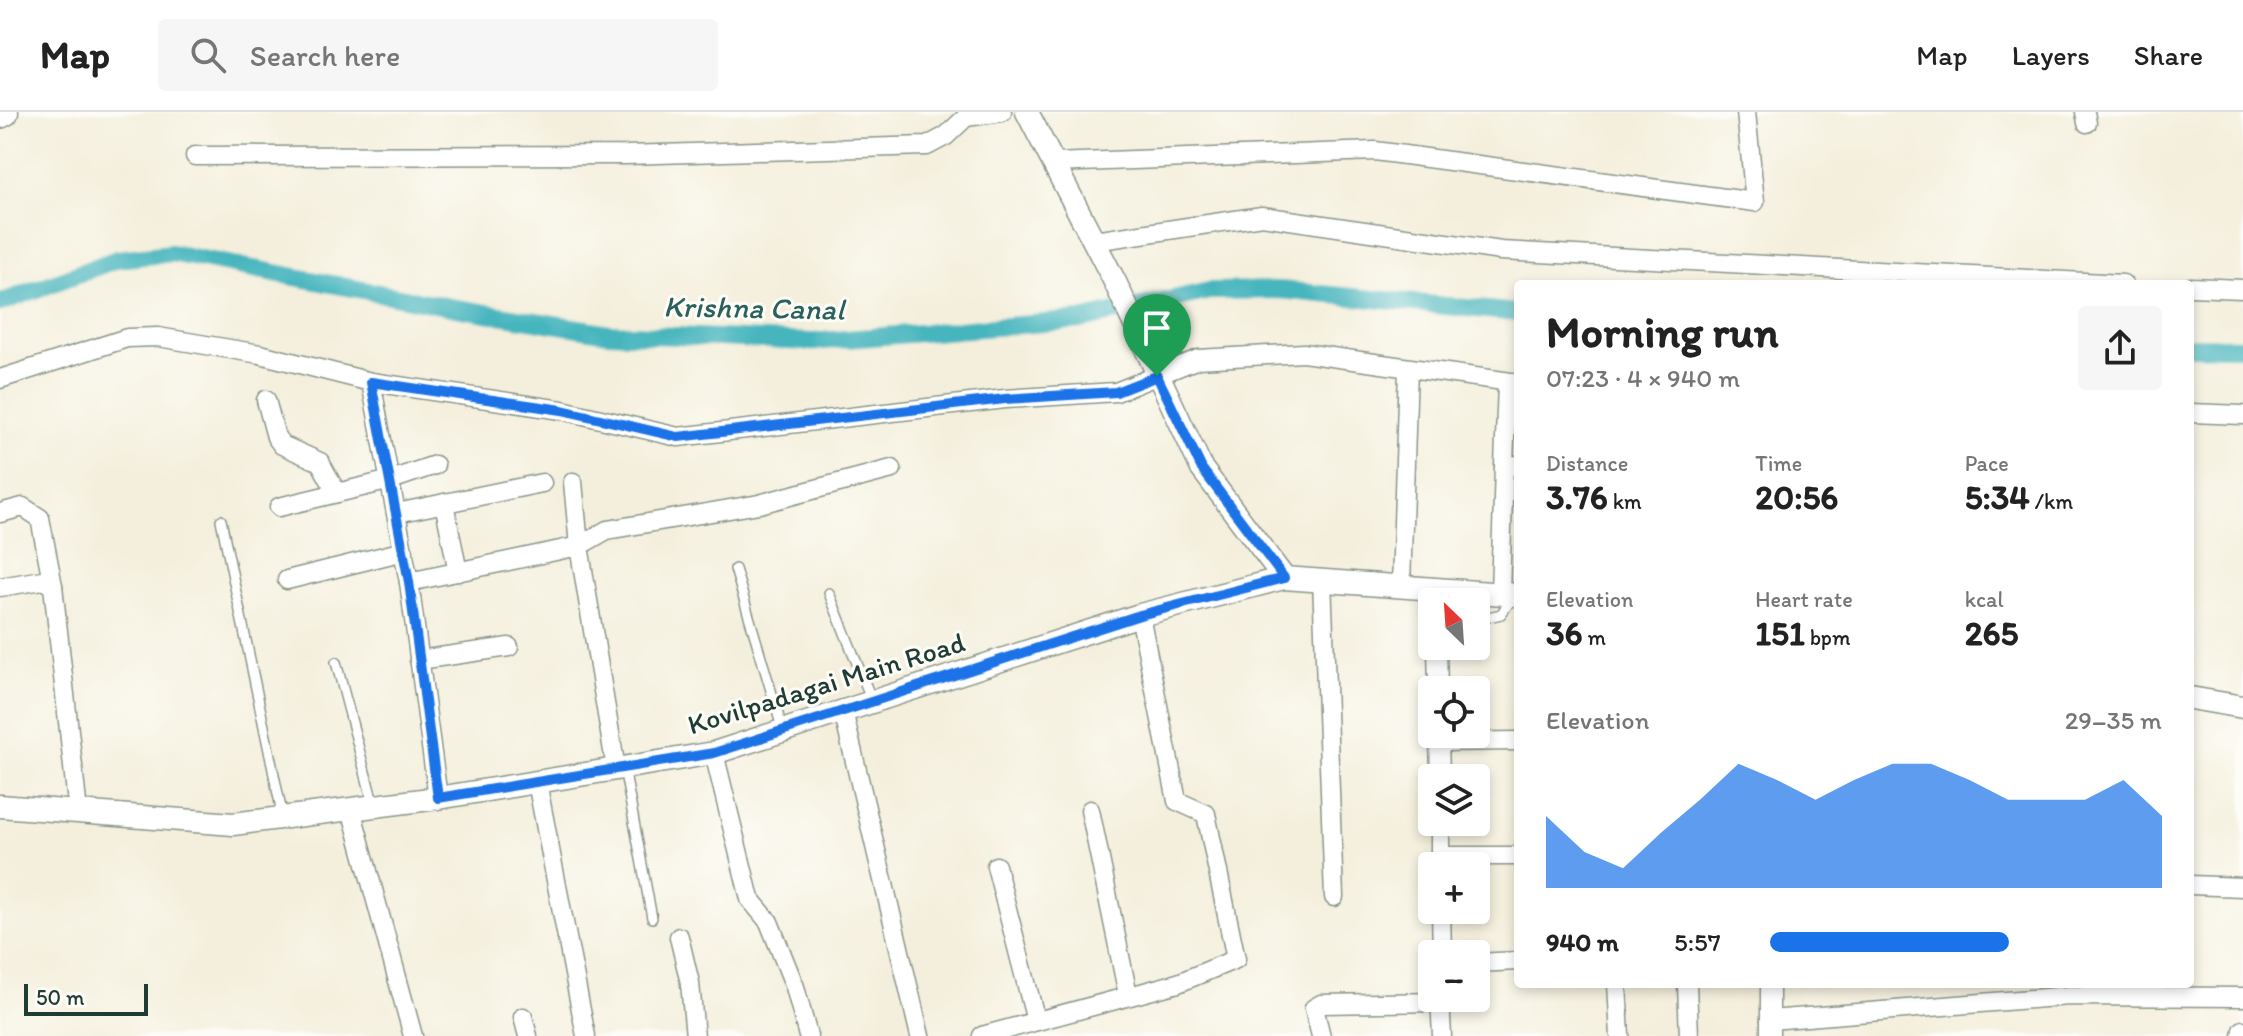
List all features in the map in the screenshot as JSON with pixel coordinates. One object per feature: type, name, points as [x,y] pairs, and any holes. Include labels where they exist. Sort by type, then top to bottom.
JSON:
[{"type":"street","points":[[195,156],[626,155],[927,146],[946,136],[966,117],[1002,112]]},
{"type":"street","points":[[1027,112],[1115,282],[1202,469],[1284,578]]},
{"type":"street","points":[[1053,163],[1375,151],[1755,202],[1746,112]]},
{"type":"street","points":[[1094,241],[1262,216],[1501,251],[2048,280]]},
{"type":"street","points":[[2194,287],[2243,289]]},
{"type":"street","points":[[0,379],[127,338],[158,337],[260,354],[371,382],[562,410],[678,437],[1005,399],[1116,392],[1198,359],[1303,353],[1513,382],[1511,595]]},
{"type":"street","points":[[1401,586],[1408,368]]},
{"type":"street","points":[[371,382],[409,582],[438,798]]},
{"type":"street","points":[[266,400],[276,437],[282,445],[320,462],[337,493]]},
{"type":"street","points":[[2194,413],[2243,415]]},
{"type":"street","points":[[279,507],[391,480],[435,465]]},
{"type":"street","points":[[409,582],[579,546],[607,530],[759,504],[892,469]]},
{"type":"street","points":[[573,482],[579,546],[620,768]]},
{"type":"street","points":[[397,513],[542,483]]},
{"type":"street","points":[[444,503],[458,572]]},
{"type":"street","points":[[0,513],[23,507],[40,518],[53,586],[78,812]]},
{"type":"street","points":[[287,580],[404,551]]},
{"type":"street","name":"Kovilpadagai Main Road","points":[[0,806],[233,824],[438,798],[714,753],[1140,615],[1284,578],[1418,590]]},
{"type":"street","points":[[0,587],[43,580],[53,586]]},
{"type":"street","points":[[1322,580],[1334,897]]},
{"type":"street","name":"Kovilpadagai Main Road","points":[[1490,595],[1511,595]]},
{"type":"street","points":[[982,1036],[1178,983],[1236,959],[1206,814],[1177,801],[1140,615]]},
{"type":"street","points":[[419,660],[509,647]]},
{"type":"street","points":[[2194,699],[2243,707]]},
{"type":"street","points":[[843,711],[920,1036]]},
{"type":"street","points":[[1490,740],[1514,741]]},
{"type":"street","points":[[714,753],[750,899],[769,922],[795,987],[808,1036]]},
{"type":"street","points":[[537,782],[586,1036]]},
{"type":"street","points":[[362,808],[413,1036]]},
{"type":"street","points":[[1090,810],[1128,995]]},
{"type":"street","points":[[1490,858],[1514,856]]},
{"type":"street","points":[[996,866],[1036,1021]]},
{"type":"street","points":[[2194,885],[2243,887]]},
{"type":"street","points":[[679,937],[690,983],[695,1036]]},
{"type":"street","points":[[1490,962],[1514,961]]},
{"type":"street","points":[[1617,988],[1620,1036]]},
{"type":"street","points":[[1687,988],[1689,1036]]},
{"type":"street","points":[[1770,988],[1770,1028],[2069,996],[2243,997]]},
{"type":"street","points":[[1321,1036],[1314,1008],[1321,1004],[1418,1001]]},
{"type":"street","points":[[1441,1012],[1442,1036]]},
{"type":"street","points":[[523,1017],[528,1036]]},
{"type":"street","points":[[2242,1036],[2243,1030]]},
{"type":"lane","points":[[221,520],[283,818]]},
{"type":"lane","points":[[735,569],[783,731]]},
{"type":"lane","points":[[829,593],[872,701]]},
{"type":"lane","points":[[1490,617],[1501,614],[1511,595]]},
{"type":"lane","points":[[336,662],[362,808]]},
{"type":"lane","points":[[620,768],[652,918]]},
{"type":"waterway","name":"Krishna Canal","points":[[0,303],[117,259],[171,253],[456,308],[609,333],[810,342],[1081,320],[1209,291],[1280,290],[1514,313]]},
{"type":"waterway","name":"Krishna Canal","points":[[2194,346],[2243,347]]},
{"type":"route","points":[[1157,376],[1202,469],[1247,534],[1284,578],[1140,615],[714,753],[438,798],[409,582],[371,382],[562,410],[678,437],[1005,399],[1116,392],[1157,376]]}]
